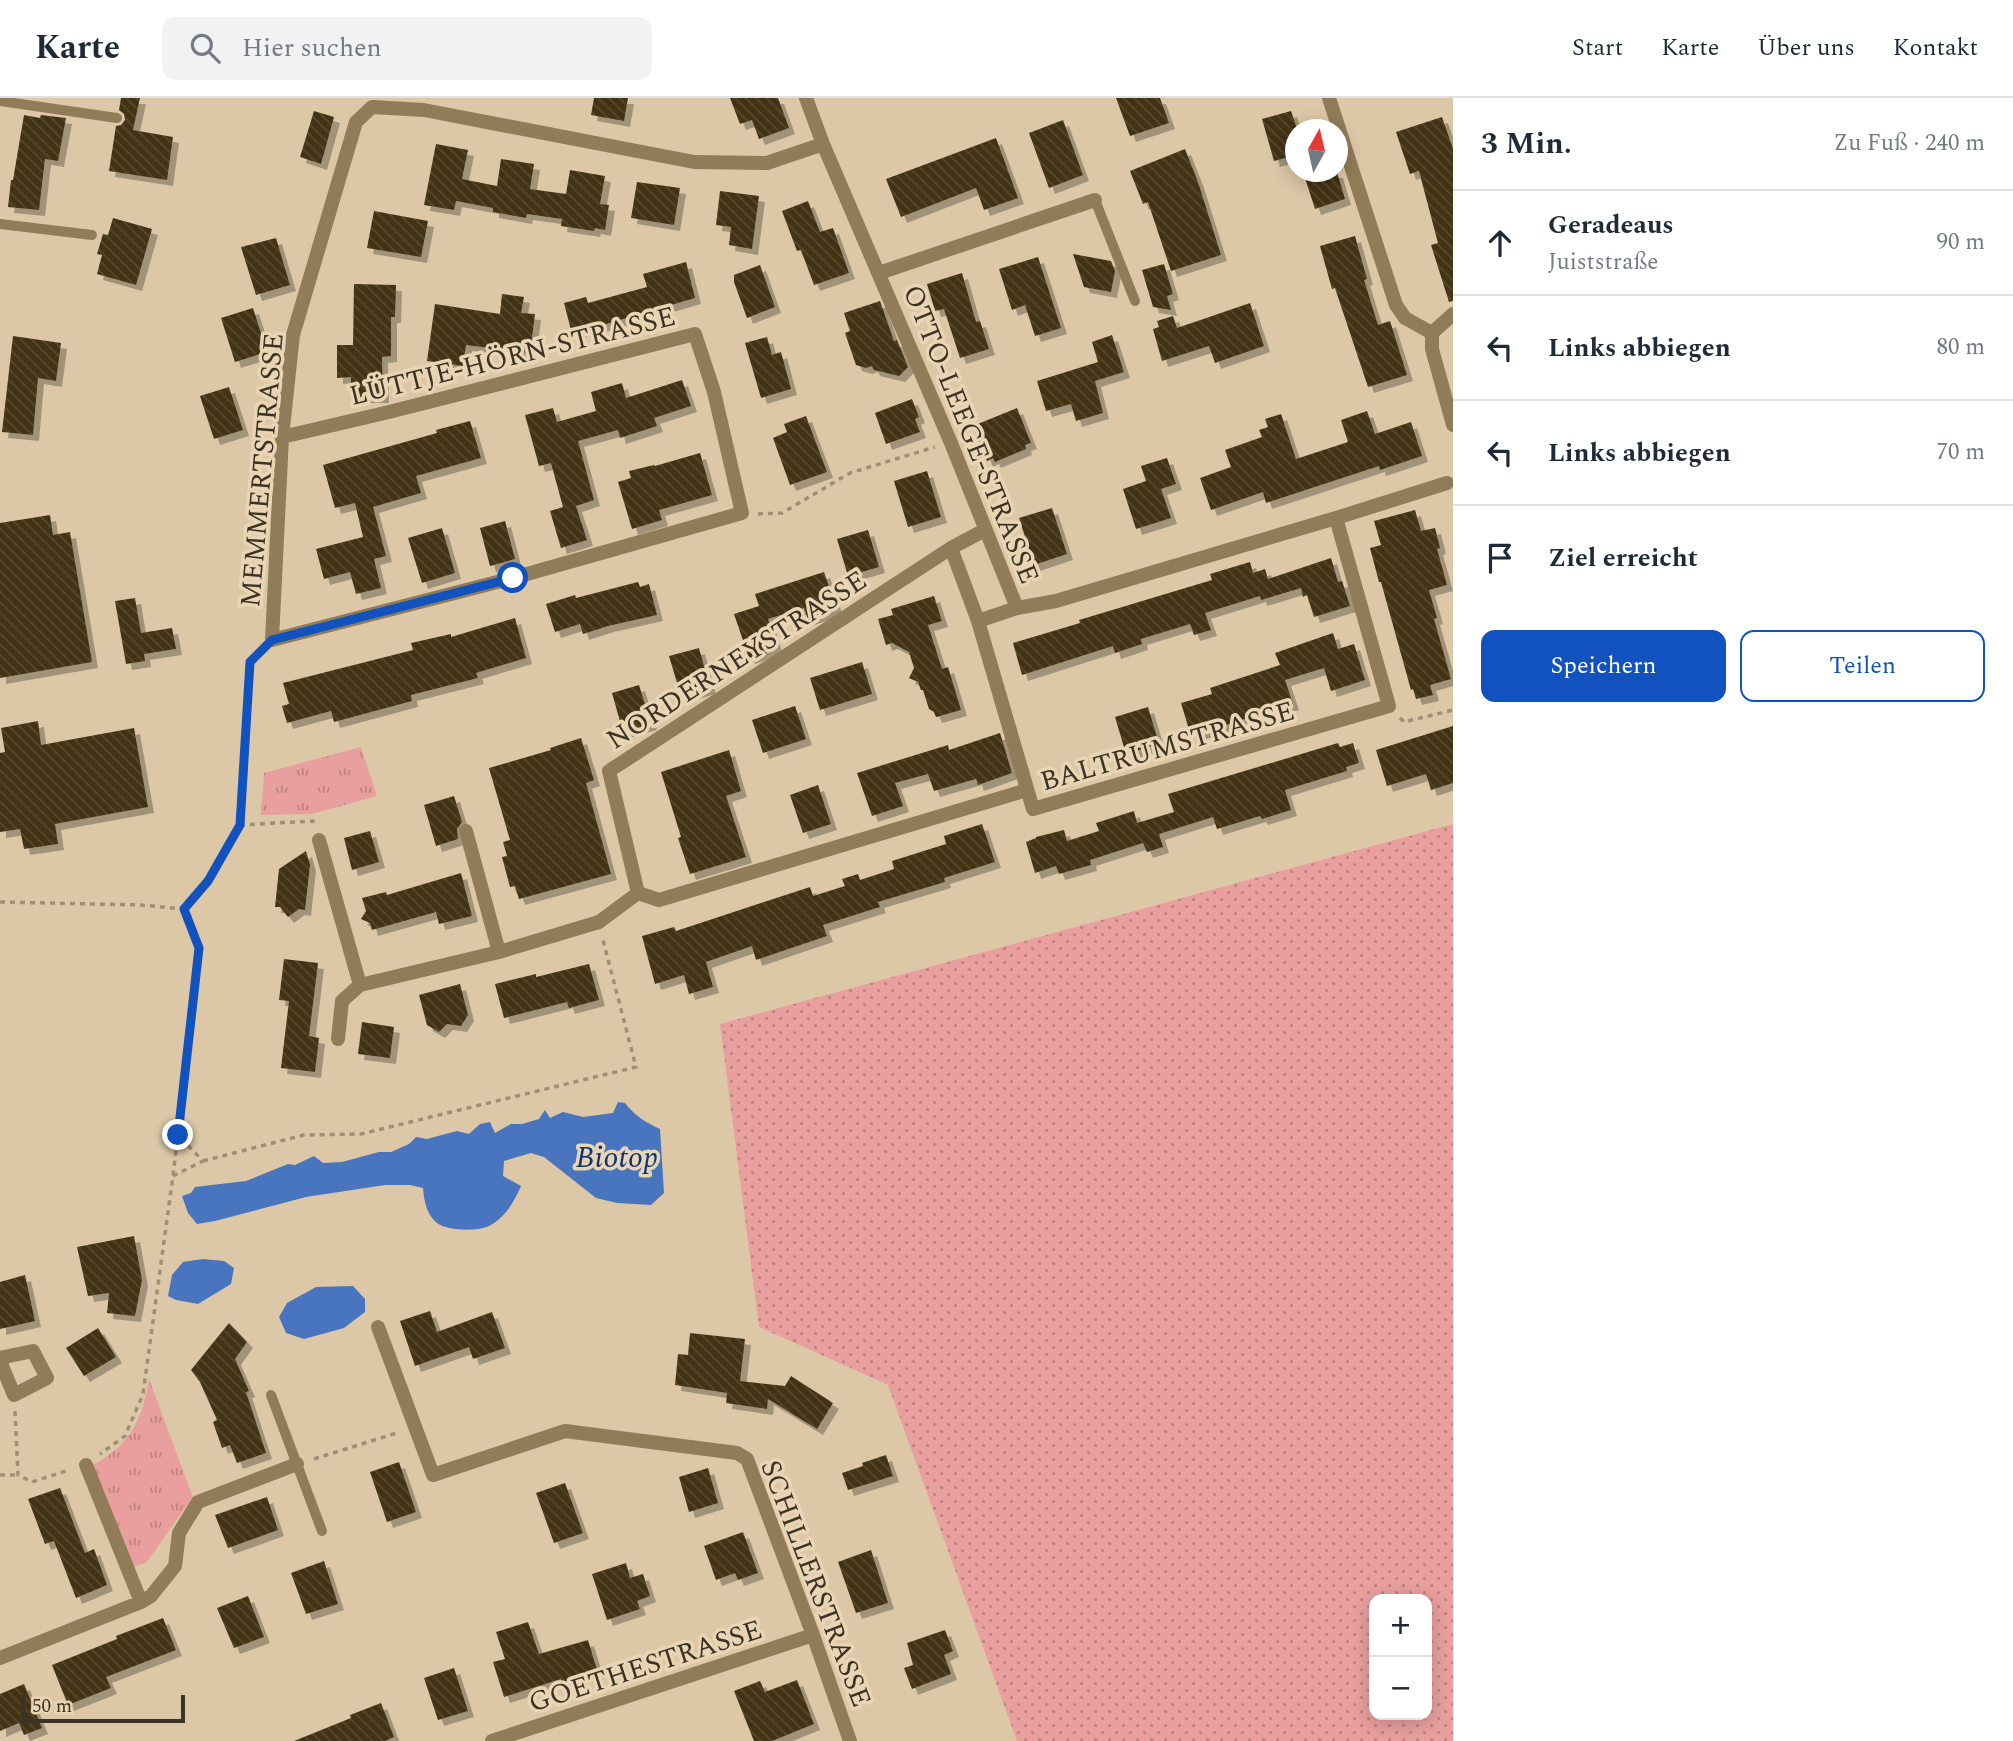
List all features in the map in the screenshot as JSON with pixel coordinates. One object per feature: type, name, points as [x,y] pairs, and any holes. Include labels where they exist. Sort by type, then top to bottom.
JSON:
[{"type":"street","name":"OTTO-LEEGE-STRASSE","points":[[806,98],[1017,608],[1055,601],[1451,482]]},
{"type":"street","points":[[1329,98],[1396,306],[1405,318],[1432,333]]},
{"type":"street","name":"MEMMERTSTRASSE","points":[[272,640],[282,437],[293,335],[356,121],[372,107],[424,110],[694,162],[767,163],[823,144]]},
{"type":"street","points":[[879,273],[1095,200]]},
{"type":"street","points":[[1453,314],[1432,333],[1432,349],[1453,425]]},
{"type":"street","name":"LÜTTJE-HÖRN-STRASSE","points":[[282,437],[695,334],[714,392],[742,513]]},
{"type":"street","points":[[272,640],[500,581],[742,513]]},
{"type":"street","points":[[1336,518],[1389,706]]},
{"type":"street","name":"NORDERNEYSTRASSE","points":[[638,893],[609,771],[951,548],[985,530]]},
{"type":"street","name":"BALTRUMSTRASSE","points":[[951,548],[978,621],[1033,809],[1389,706]]},
{"type":"street","points":[[978,621],[1017,608]]},
{"type":"street","points":[[338,1039],[342,1001],[360,985],[499,952],[599,922],[638,893],[659,900],[1027,790]]},
{"type":"street","points":[[466,831],[499,952]]},
{"type":"street","points":[[319,840],[360,985]]},
{"type":"street","name":"SCHILLERSTRASSE","points":[[378,1327],[433,1475],[565,1431],[737,1453],[747,1459],[850,1741]]},
{"type":"street","points":[[33,1351],[47,1378],[14,1395],[0,1360],[33,1351]]},
{"type":"street","points":[[0,1658],[151,1596],[175,1566],[179,1533],[198,1502],[297,1464]]},
{"type":"street","points":[[86,1465],[141,1602]]},
{"type":"street","name":"GOETHESTRASSE","points":[[492,1741],[813,1635]]},
{"type":"lane","points":[[0,101],[117,118]]},
{"type":"lane","points":[[1095,200],[1135,301]]},
{"type":"lane","points":[[0,224],[92,235]]},
{"type":"lane","points":[[271,1395],[322,1531]]},
{"type":"path","points":[[742,513],[782,513],[850,472],[951,443]]},
{"type":"path","points":[[184,909],[208,881],[240,825],[250,662],[272,640]]},
{"type":"path","points":[[1389,706],[1404,722],[1453,710]]},
{"type":"path","points":[[240,825],[313,821],[319,840]]},
{"type":"path","points":[[0,902],[141,905],[184,909]]},
{"type":"path","points":[[0,1475],[18,1475],[32,1482],[86,1465],[125,1436],[144,1394],[173,1176],[199,948],[184,909]]},
{"type":"path","points":[[173,1176],[204,1161],[304,1135],[360,1135],[636,1067],[599,922]]},
{"type":"path","points":[[178,1135],[204,1161]]},
{"type":"path","points":[[14,1395],[18,1475]]},
{"type":"path","points":[[297,1464],[415,1427]]},
{"type":"green space","points":[[361,747],[377,796],[312,814],[261,815],[264,773]]},
{"type":"green space","points":[[1453,824],[1453,1741],[1017,1741],[888,1385],[759,1327],[720,1024]]},
{"type":"green space","points":[[149,1379],[193,1497],[146,1563],[133,1567],[93,1465],[116,1449],[132,1430],[142,1407]]},
{"type":"water","name":"Biotop","points":[[618,1102],[625,1103],[641,1118],[660,1129],[664,1193],[651,1205],[617,1203],[596,1198],[544,1157],[531,1153],[504,1161],[503,1176],[521,1186],[501,1217],[491,1225],[472,1230],[456,1229],[437,1223],[428,1211],[423,1188],[410,1185],[385,1185],[306,1197],[197,1224],[188,1213],[182,1196],[191,1193],[195,1187],[246,1181],[314,1156],[323,1163],[342,1162],[379,1152],[391,1152],[409,1144],[416,1137],[427,1139],[457,1131],[469,1134],[480,1124],[490,1122],[495,1133],[511,1124],[539,1119],[545,1110],[550,1118],[563,1112],[583,1117],[613,1113]]},
{"type":"water","points":[[203,1259],[224,1261],[234,1268],[231,1284],[198,1304],[168,1296],[172,1275],[183,1262]]},
{"type":"water","points":[[353,1286],[365,1299],[365,1312],[344,1328],[304,1339],[286,1333],[279,1317],[287,1303],[316,1287]]},
{"type":"building","points":[[121,98],[140,98],[133,130],[173,137],[167,180],[109,171],[116,126],[125,120],[124,114],[119,110]]},
{"type":"building","points":[[594,98],[628,98],[624,121],[591,115]]},
{"type":"building","points":[[730,98],[778,98],[789,128],[759,139],[752,120],[740,124]]},
{"type":"building","points":[[1116,98],[1160,98],[1169,123],[1130,136]]},
{"type":"building","points":[[314,111],[334,117],[321,164],[300,157]]},
{"type":"building","points":[[1291,111],[1294,119],[1285,119],[1285,158],[1274,161],[1262,119]]},
{"type":"building","points":[[24,115],[66,118],[58,161],[45,159],[39,210],[8,207]]},
{"type":"building","points":[[1442,117],[1453,149],[1453,301],[1449,302],[1431,245],[1438,243],[1419,171],[1410,174],[1396,132]]},
{"type":"building","points":[[1063,120],[1083,175],[1049,188],[1029,133]]},
{"type":"building","points":[[996,138],[1018,198],[984,210],[976,188],[901,217],[886,179]]},
{"type":"building","points":[[436,144],[468,150],[462,179],[497,186],[501,159],[534,164],[530,189],[566,194],[570,170],[605,176],[600,204],[609,205],[605,230],[561,226],[562,219],[527,214],[526,218],[456,201],[454,210],[424,205]]},
{"type":"building","points":[[1185,149],[1221,255],[1171,271],[1148,202],[1143,204],[1130,171]]},
{"type":"building","points":[[637,182],[680,188],[674,225],[631,218]]},
{"type":"building","points":[[1306,182],[1340,182],[1345,199],[1315,209]]},
{"type":"building","points":[[720,191],[759,196],[752,249],[729,245],[731,227],[716,225]]},
{"type":"building","points":[[808,201],[820,232],[833,228],[849,273],[814,285],[801,250],[797,251],[782,211]]},
{"type":"building","points":[[374,211],[428,221],[421,257],[367,248]]},
{"type":"building","points":[[113,218],[152,229],[136,285],[97,274],[102,255],[97,254],[103,234],[108,235]]},
{"type":"building","points":[[1355,236],[1367,279],[1364,280],[1378,325],[1390,321],[1407,375],[1368,387],[1335,288],[1332,289],[1320,246]]},
{"type":"building","points":[[276,238],[290,285],[256,295],[241,247]]},
{"type":"building","points":[[1073,254],[1111,261],[1115,271],[1111,292],[1084,287]]},
{"type":"building","points":[[1038,257],[1061,328],[1035,336],[1025,305],[1012,310],[999,269]]},
{"type":"building","points":[[686,262],[695,298],[572,334],[564,303],[586,297],[588,303],[647,287],[643,274]]},
{"type":"building","points":[[1164,264],[1173,294],[1167,296],[1171,310],[1153,307],[1142,270]]},
{"type":"building","points":[[760,265],[775,307],[747,318],[734,275]]},
{"type":"building","points":[[962,273],[976,322],[980,321],[989,349],[960,358],[944,309],[935,311],[927,284]]},
{"type":"building","points":[[354,284],[396,285],[395,317],[391,317],[391,356],[382,357],[383,397],[351,397],[351,377],[337,378],[337,345],[353,345]]},
{"type":"building","points":[[502,294],[524,297],[521,313],[535,314],[530,353],[466,345],[463,366],[427,361],[435,304],[500,314]]},
{"type":"building","points":[[880,301],[894,341],[897,340],[908,367],[899,376],[874,370],[872,366],[866,368],[856,365],[845,333],[850,331],[844,313]]},
{"type":"building","points":[[1250,303],[1264,346],[1215,363],[1209,346],[1162,361],[1153,329],[1159,327],[1157,321],[1173,316],[1177,328]]},
{"type":"building","points":[[253,308],[267,352],[235,362],[221,318]]},
{"type":"building","points":[[1112,335],[1124,372],[1095,381],[1103,413],[1076,421],[1071,404],[1046,411],[1037,381],[1098,362],[1092,342]]},
{"type":"building","points":[[13,336],[61,343],[56,381],[38,378],[33,435],[2,432]]},
{"type":"building","points":[[767,337],[772,355],[781,352],[791,389],[761,398],[745,343]]},
{"type":"building","points":[[682,380],[691,406],[654,418],[657,426],[620,438],[618,430],[578,441],[594,500],[576,506],[587,540],[561,548],[550,511],[563,507],[551,463],[539,466],[525,415],[553,408],[557,422],[596,411],[591,392],[622,383],[626,398]]},
{"type":"building","points":[[229,387],[243,430],[214,439],[200,396]]},
{"type":"building","points":[[912,399],[919,417],[915,419],[920,432],[886,444],[875,413]]},
{"type":"building","points":[[1017,408],[1031,443],[1025,445],[1026,449],[995,462],[993,458],[987,461],[973,426]]},
{"type":"building","points":[[1367,411],[1375,434],[1411,422],[1422,456],[1380,470],[1379,466],[1266,503],[1263,492],[1211,510],[1200,478],[1231,467],[1225,450],[1262,437],[1259,430],[1268,427],[1265,419],[1281,414],[1296,459],[1348,442],[1341,420]]},
{"type":"building","points":[[806,416],[827,472],[790,485],[773,438],[787,432],[784,424]]},
{"type":"building","points":[[470,421],[481,458],[416,476],[421,493],[373,507],[386,556],[374,559],[381,588],[356,594],[350,572],[324,579],[316,549],[363,537],[355,503],[335,508],[323,465]]},
{"type":"building","points":[[700,453],[712,495],[659,510],[662,520],[632,529],[618,482],[631,478],[629,471]]},
{"type":"building","points":[[1167,458],[1176,484],[1161,489],[1171,518],[1136,529],[1123,489],[1146,481],[1141,466]]},
{"type":"building","points":[[927,471],[941,517],[908,527],[894,481]]},
{"type":"building","points":[[1052,508],[1067,554],[1034,565],[1019,518]]},
{"type":"building","points":[[1415,510],[1421,531],[1435,528],[1440,548],[1437,549],[1447,585],[1429,590],[1437,618],[1434,619],[1451,679],[1430,685],[1433,695],[1416,699],[1413,689],[1411,690],[1370,548],[1381,545],[1374,521]]},
{"type":"building","points":[[50,515],[53,535],[70,532],[92,662],[0,678],[0,523]]},
{"type":"building","points":[[505,521],[515,559],[490,566],[480,528]]},
{"type":"building","points":[[442,528],[455,573],[422,583],[408,538]]},
{"type":"building","points":[[868,530],[879,567],[848,576],[837,539]]},
{"type":"building","points":[[1331,558],[1338,582],[1342,581],[1350,606],[1314,617],[1307,595],[1303,597],[1301,588],[1261,600],[1260,596],[1205,613],[1211,630],[1194,635],[1190,624],[1141,639],[1142,644],[1115,653],[1113,646],[1022,675],[1013,643],[1212,580],[1210,574],[1250,562],[1253,573],[1265,569],[1268,579]]},
{"type":"building","points":[[824,572],[837,610],[808,619],[804,608],[768,619],[777,649],[749,658],[734,614],[759,606],[755,594]]},
{"type":"building","points":[[638,582],[640,587],[649,584],[657,615],[583,634],[580,624],[555,632],[546,604]]},
{"type":"building","points":[[934,596],[942,621],[928,625],[942,669],[948,667],[961,710],[936,717],[929,709],[918,682],[909,678],[914,668],[909,652],[892,643],[886,645],[878,619],[893,615],[891,609]]},
{"type":"building","points":[[135,598],[141,633],[172,628],[176,649],[144,654],[145,661],[126,664],[115,601]]},
{"type":"building","points":[[515,618],[526,658],[476,673],[478,678],[411,695],[412,701],[334,722],[331,711],[287,723],[282,706],[289,704],[283,683],[413,650],[411,643],[451,634],[451,637]]},
{"type":"building","points":[[1333,633],[1338,649],[1354,644],[1365,680],[1331,691],[1324,668],[1285,680],[1293,704],[1191,736],[1181,703],[1212,694],[1210,688],[1280,665],[1275,653]]},
{"type":"building","points":[[699,648],[710,688],[681,696],[669,656]]},
{"type":"building","points":[[862,662],[872,694],[820,710],[810,678]]},
{"type":"building","points":[[639,685],[651,724],[623,732],[612,693]]},
{"type":"building","points":[[795,706],[806,739],[763,753],[752,720]]},
{"type":"building","points":[[1148,707],[1159,744],[1126,754],[1115,717]]},
{"type":"building","points":[[38,721],[41,745],[134,728],[148,807],[55,824],[58,844],[24,849],[20,829],[0,832],[0,753],[5,752],[1,728]]},
{"type":"building","points":[[1453,726],[1453,783],[1431,790],[1426,774],[1387,786],[1376,750]]},
{"type":"building","points":[[1000,733],[1012,773],[978,785],[976,779],[934,791],[928,774],[895,783],[903,806],[872,816],[857,773],[948,745],[949,750]]},
{"type":"building","points":[[581,738],[594,780],[586,783],[611,874],[519,899],[515,886],[510,887],[502,857],[507,856],[503,842],[510,840],[489,768],[551,750],[550,748]]},
{"type":"building","points":[[1338,743],[1340,747],[1353,743],[1359,763],[1346,767],[1347,771],[1285,790],[1291,810],[1217,829],[1213,817],[1159,834],[1163,847],[1147,852],[1143,843],[1090,860],[1091,865],[1059,874],[1056,866],[1035,873],[1026,842],[1036,837],[1064,830],[1067,841],[1099,831],[1096,823],[1134,811],[1137,823],[1174,812],[1168,794]]},
{"type":"building","points":[[729,750],[741,791],[726,796],[746,857],[690,874],[661,772]]},
{"type":"building","points":[[818,785],[831,824],[803,833],[790,795]]},
{"type":"building","points":[[454,796],[462,822],[457,829],[458,839],[436,846],[424,805]]},
{"type":"building","points":[[982,824],[995,862],[944,878],[945,882],[878,902],[880,907],[823,925],[827,936],[756,960],[752,946],[706,962],[713,987],[689,994],[684,975],[655,984],[642,936],[674,927],[676,931],[810,887],[813,896],[845,886],[842,879],[858,874],[860,880],[894,869],[892,861],[946,844],[944,836]]},
{"type":"building","points":[[370,831],[379,862],[352,870],[344,838]]},
{"type":"building","points":[[306,851],[310,865],[305,910],[299,909],[288,917],[280,907],[275,907],[279,869]]},
{"type":"building","points":[[461,873],[472,916],[439,924],[436,912],[372,930],[370,923],[361,919],[366,911],[362,898],[386,892],[387,895]]},
{"type":"building","points":[[284,959],[318,963],[309,1036],[319,1038],[315,1072],[281,1068],[289,1001],[279,1000]]},
{"type":"building","points":[[589,964],[599,1000],[569,1008],[567,1002],[504,1018],[495,984]]},
{"type":"building","points":[[460,984],[468,1015],[461,1026],[447,1024],[439,1032],[427,1025],[419,995]]},
{"type":"building","points":[[362,1022],[394,1027],[390,1058],[358,1054]]},
{"type":"building","points":[[134,1236],[142,1280],[135,1316],[107,1313],[109,1293],[88,1296],[77,1247]]},
{"type":"building","points":[[25,1275],[35,1321],[0,1329],[0,1282]]},
{"type":"building","points":[[430,1311],[437,1332],[492,1312],[505,1348],[473,1359],[469,1347],[415,1366],[400,1321]]},
{"type":"building","points":[[229,1323],[247,1342],[235,1359],[249,1391],[246,1392],[266,1453],[237,1463],[230,1445],[222,1448],[213,1422],[217,1420],[200,1382],[191,1370]]},
{"type":"building","points":[[98,1328],[116,1357],[84,1376],[66,1348]]},
{"type":"building","points":[[690,1333],[745,1339],[740,1381],[785,1386],[791,1376],[833,1403],[817,1429],[768,1399],[767,1409],[726,1403],[727,1393],[675,1385],[678,1354],[688,1355]]},
{"type":"building","points":[[886,1455],[893,1476],[848,1490],[842,1473]]},
{"type":"building","points":[[399,1462],[416,1512],[387,1522],[370,1472]]},
{"type":"building","points":[[708,1468],[718,1503],[689,1512],[679,1477]]},
{"type":"building","points":[[565,1483],[583,1533],[554,1543],[536,1493]]},
{"type":"building","points":[[60,1488],[85,1553],[94,1549],[107,1585],[76,1598],[54,1541],[45,1544],[28,1499]]},
{"type":"building","points":[[267,1497],[278,1530],[228,1548],[215,1515]]},
{"type":"building","points":[[743,1532],[758,1573],[738,1580],[735,1573],[716,1580],[704,1546]]},
{"type":"building","points":[[871,1550],[888,1603],[856,1613],[838,1562]]},
{"type":"building","points":[[324,1561],[338,1604],[306,1614],[291,1573]]},
{"type":"building","points":[[626,1563],[630,1578],[643,1574],[650,1596],[637,1601],[640,1609],[607,1620],[592,1574]]},
{"type":"building","points":[[248,1596],[264,1637],[234,1648],[217,1608]]},
{"type":"building","points":[[163,1618],[176,1650],[106,1677],[111,1688],[68,1705],[52,1665]]},
{"type":"building","points":[[528,1622],[539,1654],[588,1640],[598,1673],[562,1684],[561,1679],[504,1697],[493,1662],[505,1659],[496,1632]]},
{"type":"building","points":[[945,1630],[953,1651],[944,1655],[951,1674],[912,1689],[904,1668],[913,1665],[907,1643]]},
{"type":"building","points":[[454,1668],[468,1711],[438,1720],[424,1678]]},
{"type":"building","points":[[797,1680],[814,1724],[772,1741],[754,1741],[734,1691],[760,1681],[765,1692]]},
{"type":"building","points":[[24,1684],[42,1728],[24,1735],[19,1723],[0,1731],[0,1694]]},
{"type":"building","points":[[381,1703],[394,1737],[385,1741],[294,1741],[351,1718],[350,1715]]},
{"type":"route","points":[[178,1135],[199,948],[184,909],[208,881],[240,825],[250,662],[272,640],[513,578]]}]
